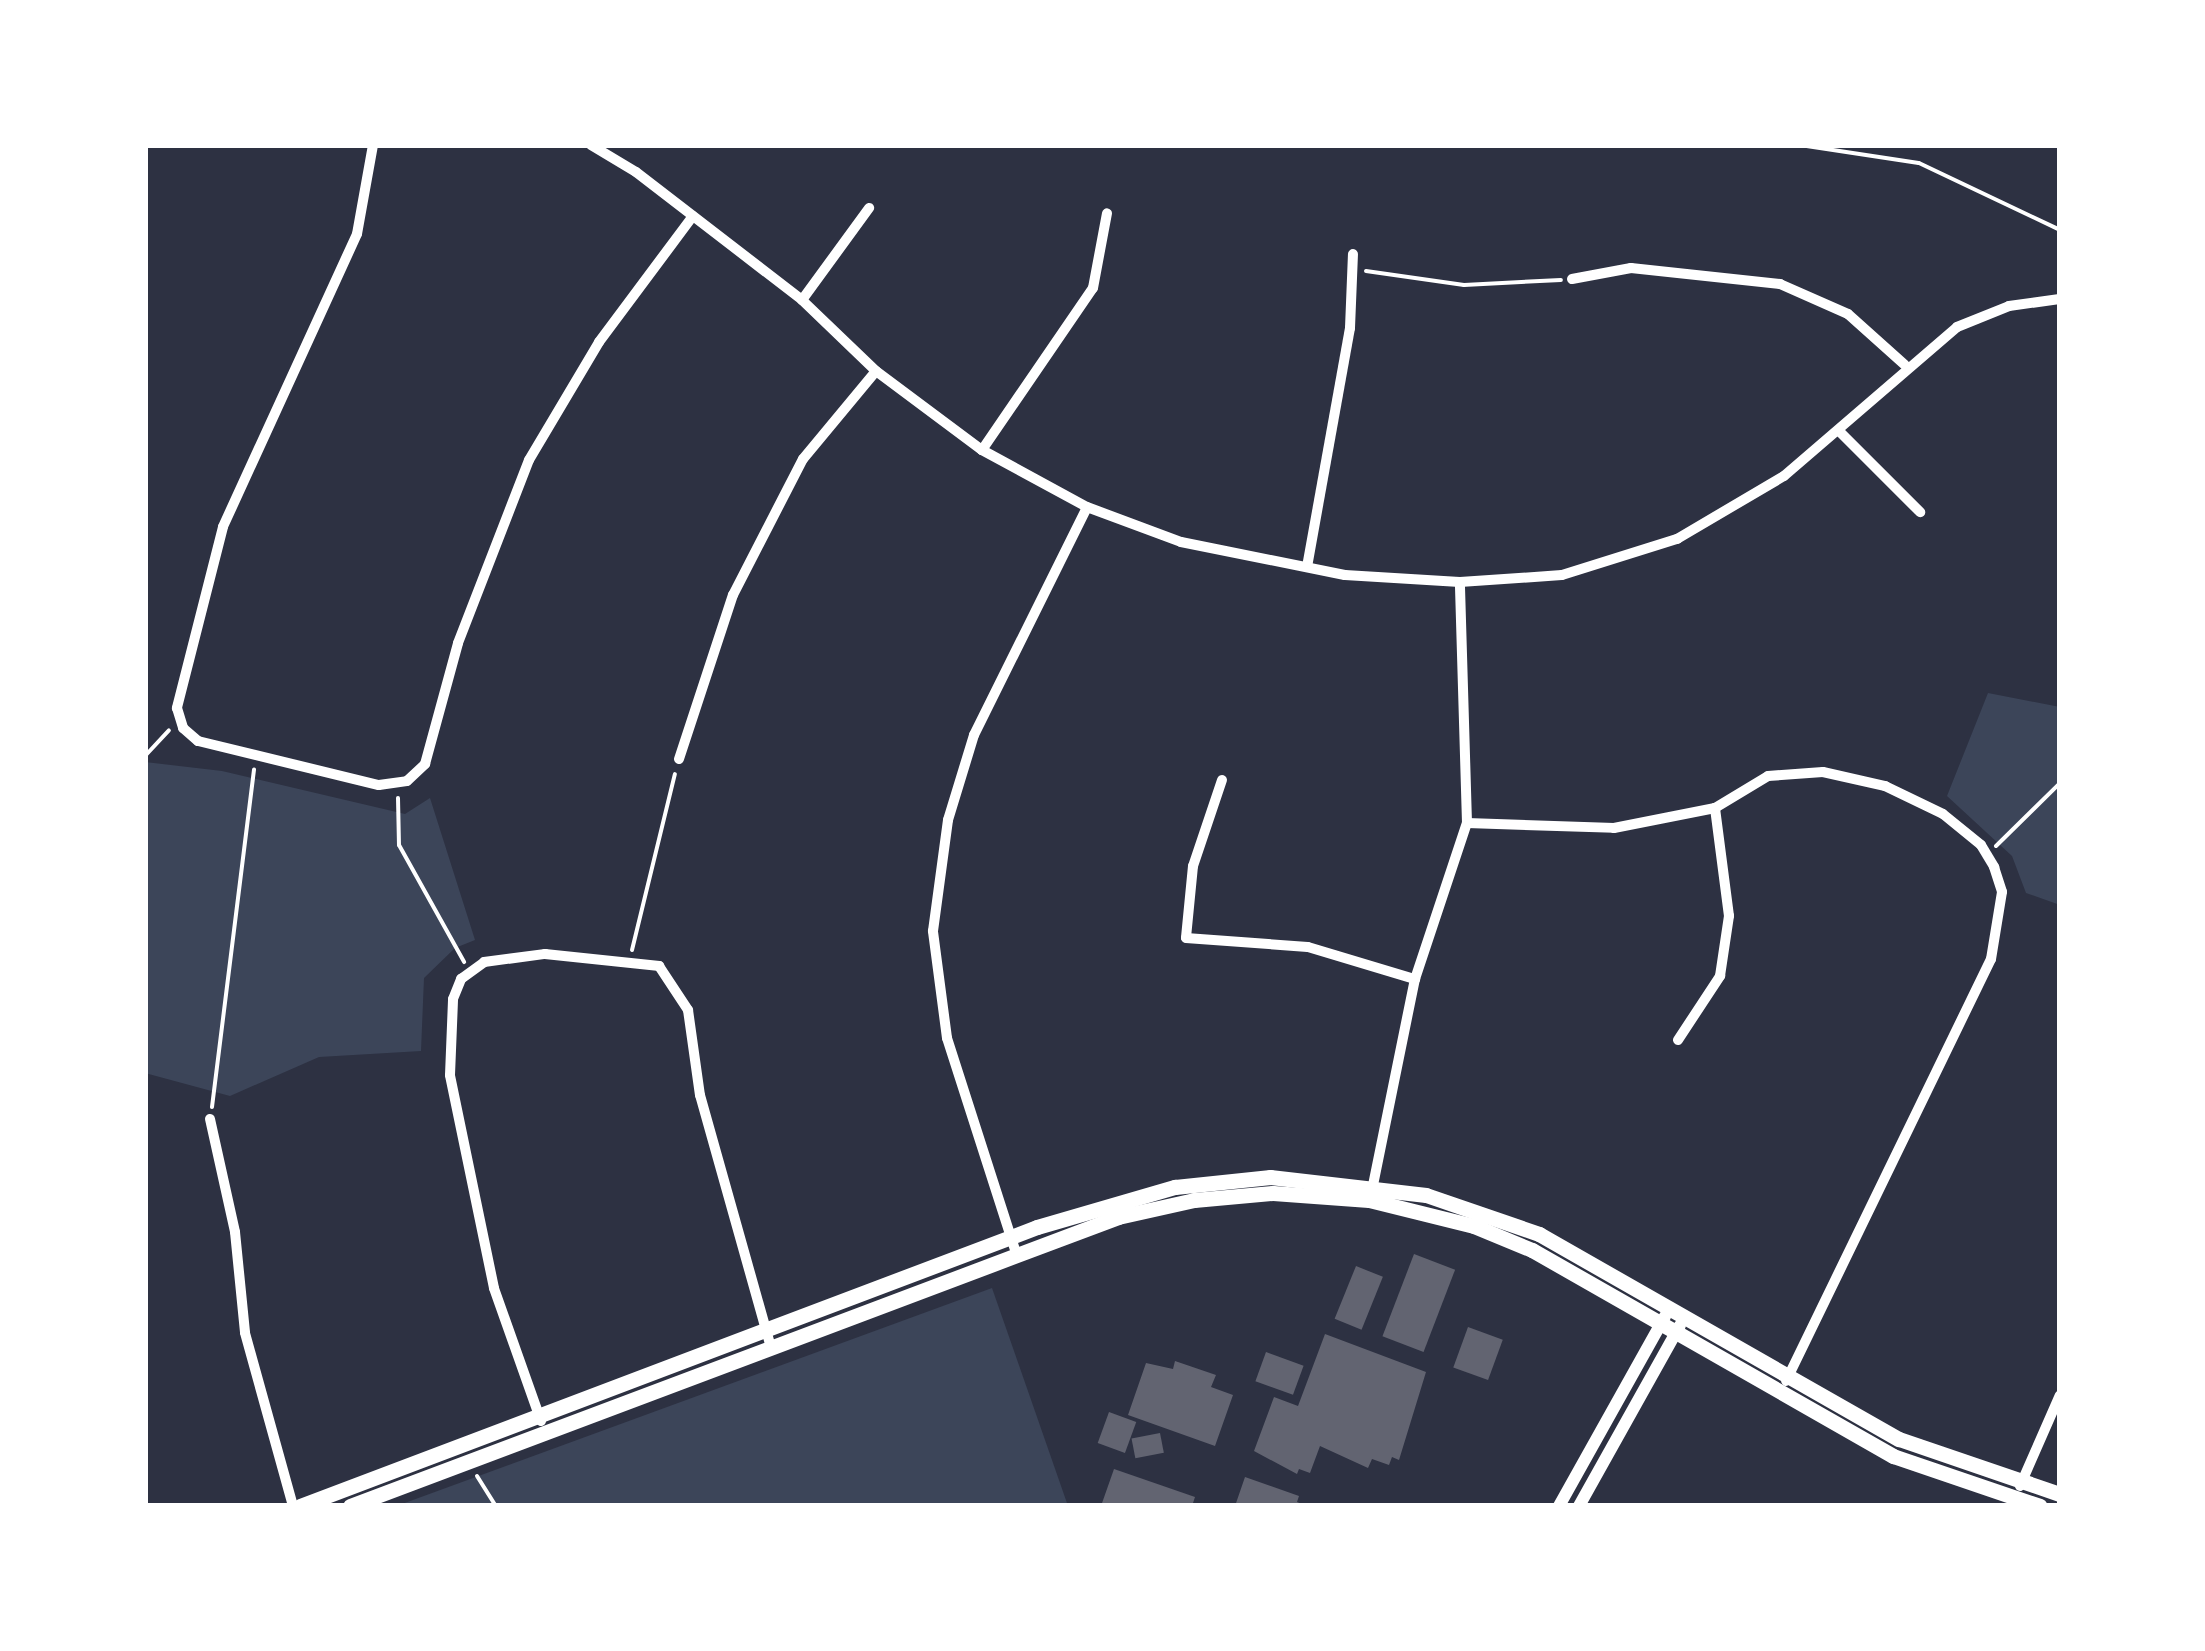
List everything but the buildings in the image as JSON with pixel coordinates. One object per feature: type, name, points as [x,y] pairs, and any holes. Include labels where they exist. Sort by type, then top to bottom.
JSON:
[{"type":"main road","points":[[296,1506],[1113,1202],[1209,1181],[1283,1177],[1442,1200],[1539,1234],[1898,1439],[2060,1494]]},
{"type":"main road","points":[[350,1506],[1118,1217],[1194,1200],[1273,1193],[1371,1192],[1532,1250],[1778,1395],[1893,1456],[2040,1506]]},
{"type":"street","points":[[373,145],[357,234],[217,543],[178,697],[179,719],[198,741],[400,784],[414,777],[428,756],[458,643],[529,460],[599,342],[693,216]]},
{"type":"street","points":[[591,145],[693,216],[802,300],[876,371],[982,450],[1087,507],[1181,542],[1306,567],[1460,582],[1562,575],[1677,538],[1760,493],[1839,431],[1905,365],[1982,315],[2060,299]]},
{"type":"street","points":[[802,300],[869,208]]},
{"type":"street","points":[[982,450],[1093,288],[1107,213]]},
{"type":"street","points":[[1306,567],[1350,328],[1352,254]]},
{"type":"street","points":[[1572,279],[1631,268],[1780,284],[1848,314],[1905,365]]},
{"type":"street","points":[[679,759],[733,595],[803,458],[876,371]]},
{"type":"street","points":[[1839,431],[1920,512]]},
{"type":"street","points":[[1017,1256],[947,1038],[933,931],[948,820],[974,735],[1087,507]]},
{"type":"street","points":[[1371,1192],[1415,979],[1467,823],[1460,582]]},
{"type":"street","points":[[1467,823],[1614,828],[1715,808],[1768,776],[1824,772],[1885,786],[1922,802],[1965,830],[1987,854],[2002,892],[1991,959],[1778,1395]]},
{"type":"street","points":[[1222,780],[1193,866],[1186,938],[1308,947],[1415,979]]},
{"type":"street","points":[[1678,1040],[1720,976],[1729,916],[1715,808]]},
{"type":"street","points":[[546,1435],[494,1288],[456,1118],[448,1034],[453,999],[470,970],[545,954],[630,959],[660,966],[688,1010],[700,1095],[771,1348]]},
{"type":"street","points":[[210,1118],[235,1232],[245,1334],[296,1506]]},
{"type":"street","points":[[1559,1506],[1668,1309]]},
{"type":"street","points":[[1579,1506],[1684,1319]]},
{"type":"street","points":[[2015,1499],[2060,1395]]},
{"type":"path","points":[[1800,145],[1919,163],[2060,230]]},
{"type":"path","points":[[1352,269],[1464,286],[1572,279]]},
{"type":"path","points":[[145,756],[179,719]]},
{"type":"path","points":[[210,1118],[226,1040],[255,755]]},
{"type":"path","points":[[630,959],[679,759]]},
{"type":"path","points":[[1987,854],[2060,783]]},
{"type":"path","points":[[400,784],[399,845],[470,970]]},
{"type":"path","points":[[476,1474],[496,1506]]},
{"type":"shaded area","points":[[1988,693],[2060,707],[2060,905],[2026,893],[2012,856],[1947,796]]},
{"type":"shaded area","points":[[145,762],[222,771],[405,814],[430,798],[475,940],[455,948],[424,978],[421,1051],[319,1057],[230,1096],[145,1073]]},
{"type":"shaded area","points":[[992,1288],[1068,1506],[401,1506],[402,1504]]}]
